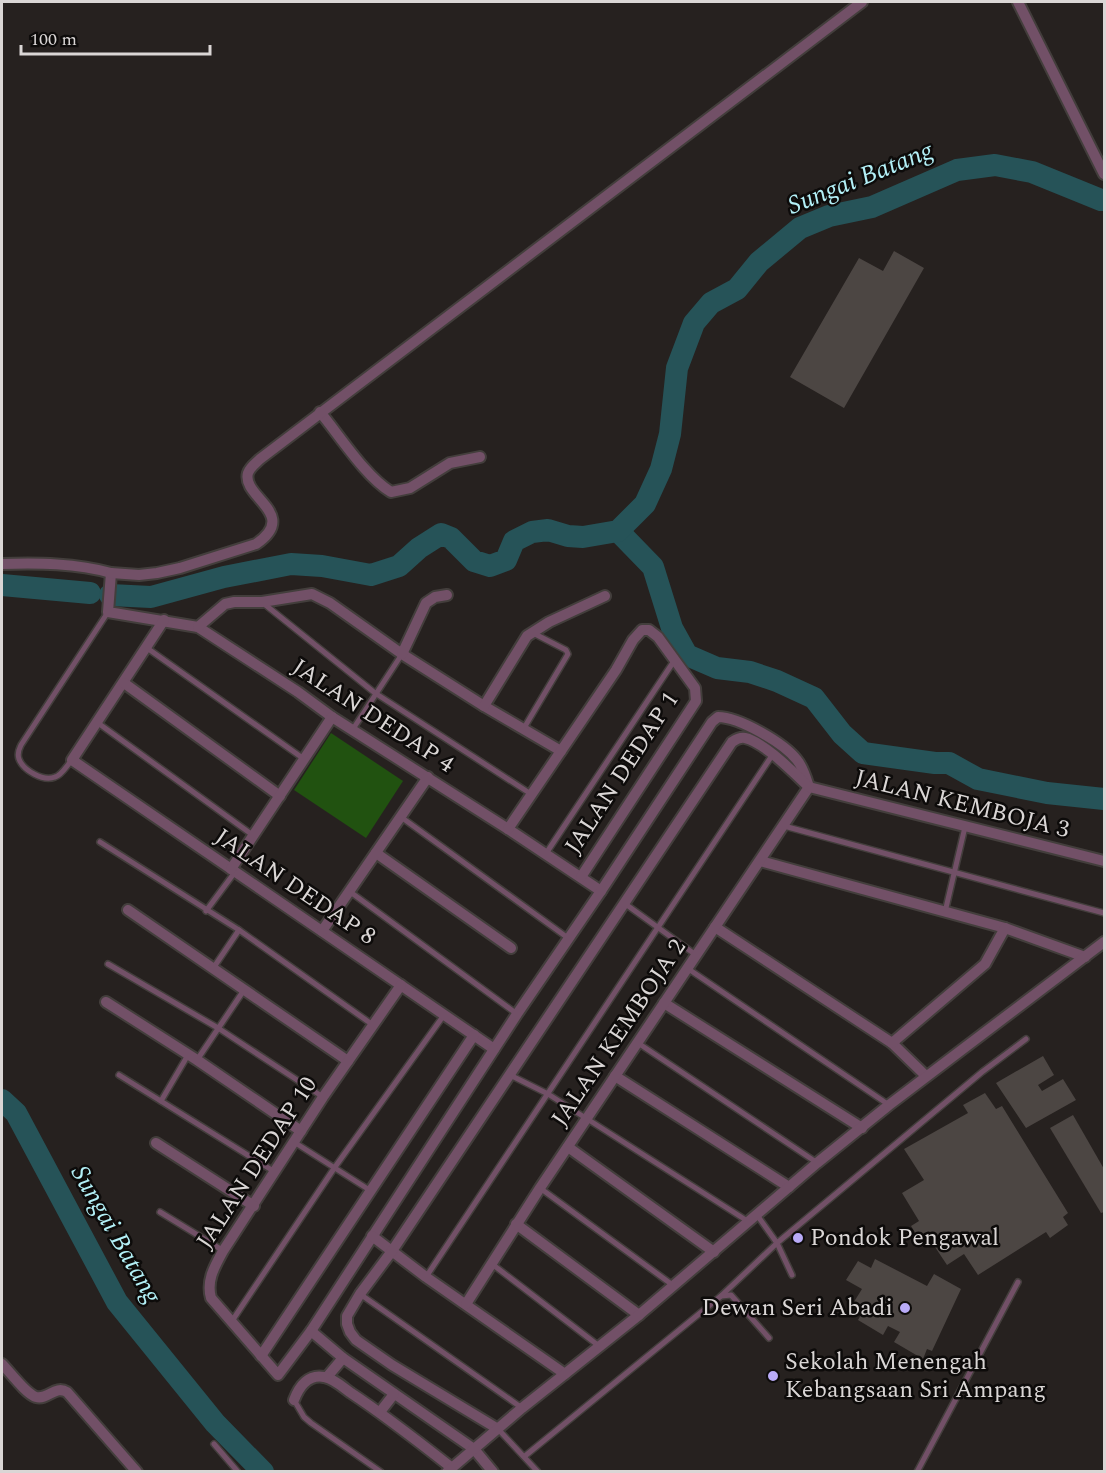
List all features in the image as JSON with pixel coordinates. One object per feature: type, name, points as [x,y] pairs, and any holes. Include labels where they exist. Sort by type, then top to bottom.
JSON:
[{"type":"street","points":[[2,564],[29,563],[90,567],[111,573],[139,575],[180,568],[262,541],[271,530],[271,514],[247,480],[248,472],[260,459],[862,2]]},
{"type":"street","points":[[1018,2],[1104,174]]},
{"type":"street","points":[[320,412],[382,487],[391,492],[410,488],[450,463],[480,457]]},
{"type":"street","points":[[108,612],[111,573]]},
{"type":"street","points":[[198,627],[225,604],[262,602],[312,594],[330,603],[402,654],[484,706],[561,751],[508,829]]},
{"type":"street","points":[[402,654],[426,603],[435,597],[447,595]]},
{"type":"street","points":[[484,706],[524,640],[532,632],[605,596]]},
{"type":"street","name":"JALAN DEDAP 4","points":[[108,612],[198,627],[332,717],[601,891]]},
{"type":"street","points":[[72,760],[164,620]]},
{"type":"street","name":"JALAN DEDAP 1","points":[[561,751],[639,632],[645,628],[654,633],[695,688],[696,701],[580,877]]},
{"type":"street","points":[[124,683],[280,796]]},
{"type":"street","points":[[233,871],[332,717]]},
{"type":"street","points":[[493,1472],[474,1449],[343,1358],[311,1331],[517,1014],[712,723],[718,717],[726,717],[746,725],[778,744],[797,760],[808,787]]},
{"type":"street","points":[[498,1429],[392,1365],[356,1340],[347,1324],[347,1316],[732,742],[737,738],[745,738],[773,754],[808,787]]},
{"type":"street","name":"JALAN DEDAP 8","points":[[72,760],[494,1049]]},
{"type":"street","points":[[322,931],[428,777]]},
{"type":"street","name":"JALAN KEMBOJA 2","points":[[466,1304],[516,1224],[808,787]]},
{"type":"street","name":"JALAN KEMBOJA 3","points":[[808,787],[1104,861]]},
{"type":"street","points":[[376,853],[510,948]]},
{"type":"street","points":[[760,861],[1005,928],[1085,957]]},
{"type":"street","points":[[128,910],[348,1061]]},
{"type":"street","points":[[714,927],[892,1043],[926,1076]]},
{"type":"street","points":[[892,1043],[985,964],[1005,928]]},
{"type":"street","points":[[294,1400],[297,1390],[312,1377],[327,1377],[380,1412],[450,1469],[674,1286],[817,1163],[926,1076],[1104,942]]},
{"type":"street","name":"JALAN DEDAP 10","points":[[311,1331],[278,1375],[211,1298],[210,1276],[323,1097],[401,985]]},
{"type":"street","points":[[105,1002],[301,1131]]},
{"type":"street","points":[[664,1003],[862,1128]]},
{"type":"street","points":[[261,1356],[474,1035]]},
{"type":"street","points":[[615,1076],[789,1187]]},
{"type":"street","points":[[156,1143],[254,1206]]},
{"type":"street","points":[[568,1147],[714,1252]]},
{"type":"street","points":[[516,1224],[639,1315]]},
{"type":"street","points":[[372,1236],[426,1277],[565,1374]]},
{"type":"street","points":[[327,1377],[343,1358]]},
{"type":"street","points":[[2,1364],[33,1396],[43,1398],[63,1389],[67,1392],[136,1472]]},
{"type":"street","points":[[380,1412],[394,1394]]},
{"type":"lane","points":[[262,602],[375,693],[532,795]]},
{"type":"lane","points":[[72,760],[59,775],[54,778],[44,778],[25,766],[19,760],[18,753],[108,612]]},
{"type":"lane","points":[[524,728],[568,654],[567,650],[532,632]]},
{"type":"lane","points":[[147,648],[304,759]]},
{"type":"lane","points":[[352,729],[402,654]]},
{"type":"lane","points":[[545,855],[674,661]]},
{"type":"lane","points":[[98,723],[254,836]]},
{"type":"lane","points":[[426,1277],[773,754]]},
{"type":"lane","points":[[401,817],[568,938]]},
{"type":"lane","points":[[784,826],[1104,914]]},
{"type":"lane","points":[[945,912],[965,827]]},
{"type":"lane","points":[[100,842],[239,930],[373,1025]]},
{"type":"lane","points":[[206,911],[233,871]]},
{"type":"lane","points":[[349,891],[517,1014]]},
{"type":"lane","points":[[623,902],[696,955]]},
{"type":"lane","points":[[214,968],[239,930]]},
{"type":"lane","points":[[108,964],[218,1028],[323,1097]]},
{"type":"lane","points":[[687,968],[889,1105]]},
{"type":"lane","points":[[161,1101],[192,1058],[218,1028],[244,990]]},
{"type":"lane","points":[[232,1321],[335,1167],[444,1014]]},
{"type":"lane","points":[[525,1456],[721,1296],[777,1243],[1026,1038]]},
{"type":"lane","points":[[638,1043],[817,1163]]},
{"type":"lane","points":[[508,1074],[548,1094],[753,1219],[777,1243],[792,1275]]},
{"type":"lane","points":[[119,1075],[275,1172]]},
{"type":"lane","points":[[294,1142],[372,1191]]},
{"type":"lane","points":[[540,1188],[674,1286]]},
{"type":"lane","points":[[160,1212],[224,1251]]},
{"type":"lane","points":[[491,1263],[600,1346]]},
{"type":"lane","points":[[917,1472],[1018,1282]]},
{"type":"lane","points":[[360,1294],[522,1408]]},
{"type":"lane","points":[[721,1296],[730,1295],[769,1338]]},
{"type":"lane","points":[[294,1400],[304,1417],[311,1423],[381,1472]]},
{"type":"lane","points":[[498,1429],[538,1472]]},
{"type":"lane","points":[[214,1444],[238,1472]]},
{"type":"green space","points":[[331,733],[403,781],[366,838],[294,790]]},
{"type":"building","points":[[894,251],[924,268],[844,408],[790,377],[859,258],[883,271]]},
{"type":"building","points":[[1043,1056],[1054,1075],[1038,1085],[1042,1091],[1063,1079],[1076,1100],[1026,1128],[996,1083]]},
{"type":"building","points":[[985,1093],[996,1109],[1002,1106],[1068,1213],[1063,1217],[1068,1225],[1050,1238],[1046,1232],[978,1275],[964,1254],[947,1265],[927,1235],[919,1239],[911,1226],[919,1221],[902,1193],[924,1180],[904,1149],[968,1113],[963,1105]]},
{"type":"building","points":[[1073,1115],[1104,1169],[1104,1212],[1101,1213],[1050,1128]]},
{"type":"building","name":"Pondok Pengawal","points":[[799,1231],[805,1238],[797,1245],[790,1238]]},
{"type":"building","name":"Dewan Seri Abadi","points":[[875,1259],[927,1286],[934,1274],[961,1289],[932,1351],[927,1349],[923,1359],[894,1342],[900,1332],[888,1326],[883,1335],[858,1320],[863,1311],[852,1305],[862,1289],[846,1280],[858,1261],[871,1268]]},
{"type":"waterway","name":"Sungai Batang","points":[[110,595],[151,597],[224,577],[291,564],[322,566],[371,575],[399,566],[419,548],[441,534],[451,538],[474,561],[490,566],[506,560],[514,541],[532,532],[548,530],[568,536],[583,537],[618,531],[645,504],[661,469],[670,434],[677,368],[694,323],[711,303],[737,289],[759,262],[800,228],[829,216],[872,207],[957,170],[995,165],[1032,172],[1101,200]]},
{"type":"waterway","points":[[618,531],[653,567],[672,628],[687,655],[717,668],[750,672],[777,681],[814,698],[842,734],[863,753],[949,763],[978,779],[1047,793],[1104,799]]},
{"type":"waterway","name":"Sungai Batang","points":[[2,585],[90,593]]},
{"type":"waterway","name":"Sungai Batang","points":[[2,1100],[16,1113],[117,1302],[215,1423],[263,1472]]},
{"type":"place","name":"Pondok Pengawal","points":[[798,1238]]},
{"type":"place","name":"Dewan Seri Abadi","points":[[905,1308]]},
{"type":"place","name":"Sekolah Menengah Kebangsaan Sri Ampang","points":[[773,1376]]}]
